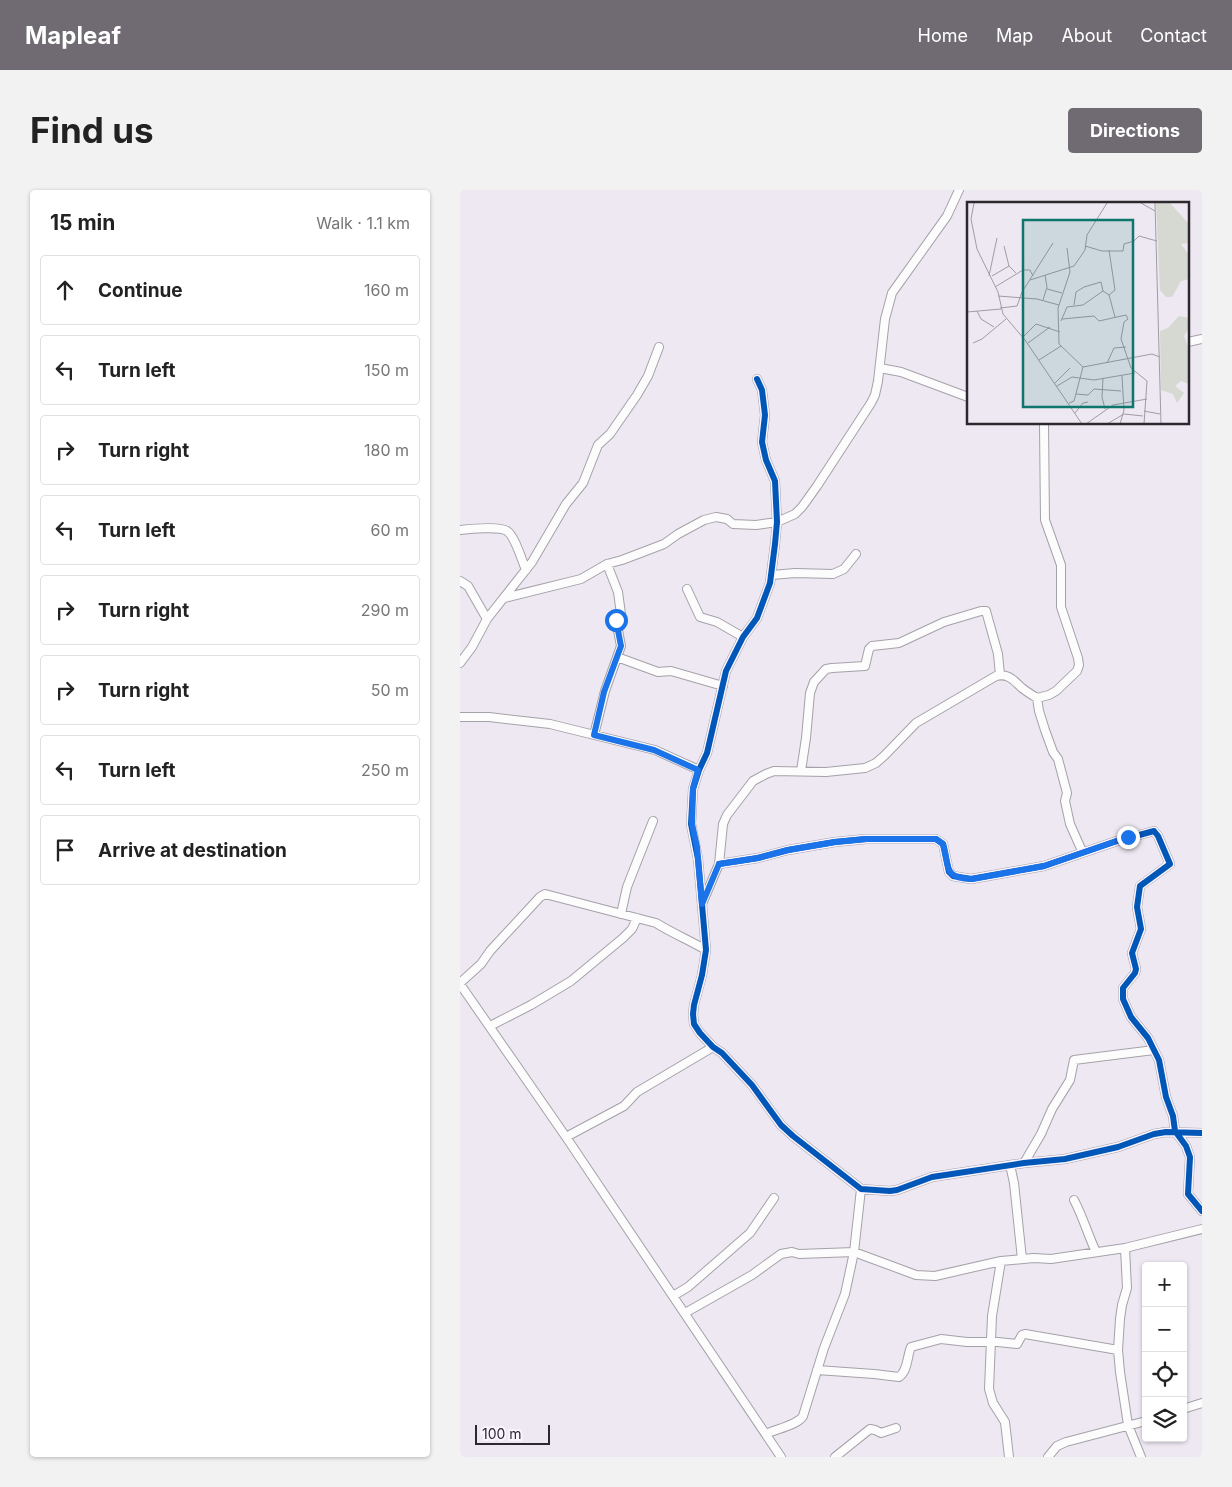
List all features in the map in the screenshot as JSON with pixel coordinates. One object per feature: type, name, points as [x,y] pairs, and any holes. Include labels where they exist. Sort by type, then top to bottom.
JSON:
[{"type":"street","points":[[504,598],[581,579],[607,564],[664,544],[704,520],[716,517],[727,518],[733,524],[756,525],[777,522],[795,514],[818,486],[871,403],[875,395],[885,320],[892,293],[947,216],[959,190]]},
{"type":"street","points":[[460,663],[472,647],[487,619],[526,570],[566,504],[583,483],[598,446],[610,434],[637,395],[659,347]]},
{"type":"street","points":[[880,368],[901,372],[967,397]]},
{"type":"street","points":[[757,380],[762,390],[765,415],[762,442],[766,460],[776,481],[777,522],[772,575],[757,618],[743,637],[726,671],[707,753],[698,770],[693,788],[692,824],[697,847],[706,950],[693,1014],[694,1024],[700,1034],[722,1053],[752,1085],[770,1111],[793,1136],[861,1189],[897,1190],[932,1177],[1024,1163],[1051,1161],[1092,1153],[1118,1147],[1154,1134],[1175,1131],[1202,1133]]},
{"type":"street","points":[[702,904],[719,864],[723,824],[727,815],[740,800],[748,786],[766,774],[774,771],[850,770],[865,768],[876,763],[916,723],[953,700],[1000,675],[1011,678],[1037,698],[1056,691],[1077,671],[1079,666],[1061,607],[1061,565],[1045,520],[1044,425]]},
{"type":"street","points":[[460,530],[497,529],[507,531],[526,570]]},
{"type":"street","points":[[772,575],[796,573],[833,574],[844,569],[856,554]]},
{"type":"street","points":[[594,735],[604,692],[621,643],[616,620],[621,614],[619,599],[607,564]]},
{"type":"street","points":[[460,581],[468,586],[487,619]]},
{"type":"street","points":[[687,589],[700,617],[717,622],[743,637]]},
{"type":"street","points":[[801,771],[810,693],[814,682],[826,670],[865,666],[868,650],[872,646],[899,643],[944,622],[986,611],[998,654],[1000,675]]},
{"type":"street","points":[[617,657],[658,672],[674,672],[723,686]]},
{"type":"street","points":[[1037,698],[1044,730],[1058,759],[1066,793],[1065,801],[1070,824],[1082,851]]},
{"type":"street","points":[[460,717],[489,717],[550,724],[654,750],[698,770]]},
{"type":"street","points":[[621,914],[627,887],[653,821]]},
{"type":"street","points":[[719,864],[835,842],[866,839],[936,839],[943,844],[949,872],[961,879],[972,879],[1032,868],[1082,851],[1154,831],[1170,862],[1169,866],[1140,886],[1137,907],[1141,929],[1132,953],[1136,969],[1135,973],[1125,983],[1122,992],[1128,1012],[1148,1038],[1162,1068],[1166,1096],[1173,1116],[1175,1131],[1186,1146],[1190,1157],[1188,1194],[1202,1211]]},
{"type":"street","points":[[706,950],[689,939],[669,931],[656,923],[545,894],[540,897],[490,951],[481,964],[460,984],[566,1137],[781,1457]]},
{"type":"street","points":[[490,1026],[570,981],[623,938],[632,929],[637,918]]},
{"type":"street","points":[[566,1137],[624,1106],[644,1087],[713,1047]]},
{"type":"street","points":[[1024,1163],[1042,1134],[1052,1109],[1070,1080],[1074,1060],[1154,1050]]},
{"type":"street","points":[[1010,1165],[1014,1183],[1022,1259]]},
{"type":"street","points":[[766,1434],[800,1421],[845,1294],[854,1252],[861,1189]]},
{"type":"street","points":[[673,1296],[688,1287],[750,1233],[774,1198]]},
{"type":"street","points":[[1074,1200],[1082,1215],[1085,1230],[1096,1252]]},
{"type":"street","points":[[685,1313],[752,1275],[781,1254],[787,1252],[803,1254],[854,1252],[926,1277],[1001,1261],[1051,1259],[1126,1248],[1202,1229]]},
{"type":"street","points":[[1126,1248],[1127,1288],[1122,1305],[1118,1350],[1128,1425],[1141,1457]]},
{"type":"street","points":[[1001,1261],[994,1302],[990,1396],[1005,1422],[1008,1457]]},
{"type":"street","points":[[817,1370],[899,1377],[903,1375],[909,1350],[914,1345],[941,1339],[1017,1344],[1022,1335],[1025,1334],[1118,1350]]},
{"type":"street","points":[[1187,1408],[1202,1403]]},
{"type":"street","points":[[1048,1457],[1057,1446],[1066,1442],[1142,1422]]},
{"type":"street","points":[[836,1457],[870,1429],[881,1433],[896,1428]]},
{"type":"cycle path","points":[[757,379],[762,390],[765,415],[762,442],[766,460],[775,481],[777,522],[775,544],[770,583],[757,618],[743,637],[726,671],[707,753],[693,789],[691,824],[698,859],[706,950],[694,1005],[694,1024],[713,1047],[722,1053],[752,1085],[781,1125],[861,1189],[897,1190],[932,1177],[1024,1163],[1065,1159],[1118,1147],[1154,1134],[1166,1132],[1202,1133]]},
{"type":"cycle path","points":[[719,864],[835,842],[866,839],[936,839],[943,844],[949,872],[953,876],[971,879],[1044,866],[1117,841],[1154,831],[1170,864],[1140,886],[1137,907],[1141,929],[1132,953],[1136,969],[1123,988],[1123,999],[1131,1017],[1148,1038],[1159,1060],[1175,1131],[1186,1146],[1190,1157],[1188,1194],[1202,1211]]},
{"type":"route","points":[[616,620],[621,646],[604,692],[594,735],[654,750],[698,770],[693,788],[692,824],[697,847],[702,904],[719,864],[758,858],[815,845],[866,839],[936,839],[943,844],[949,872],[961,879],[972,879],[1044,866],[1082,851],[1128,837]]}]
